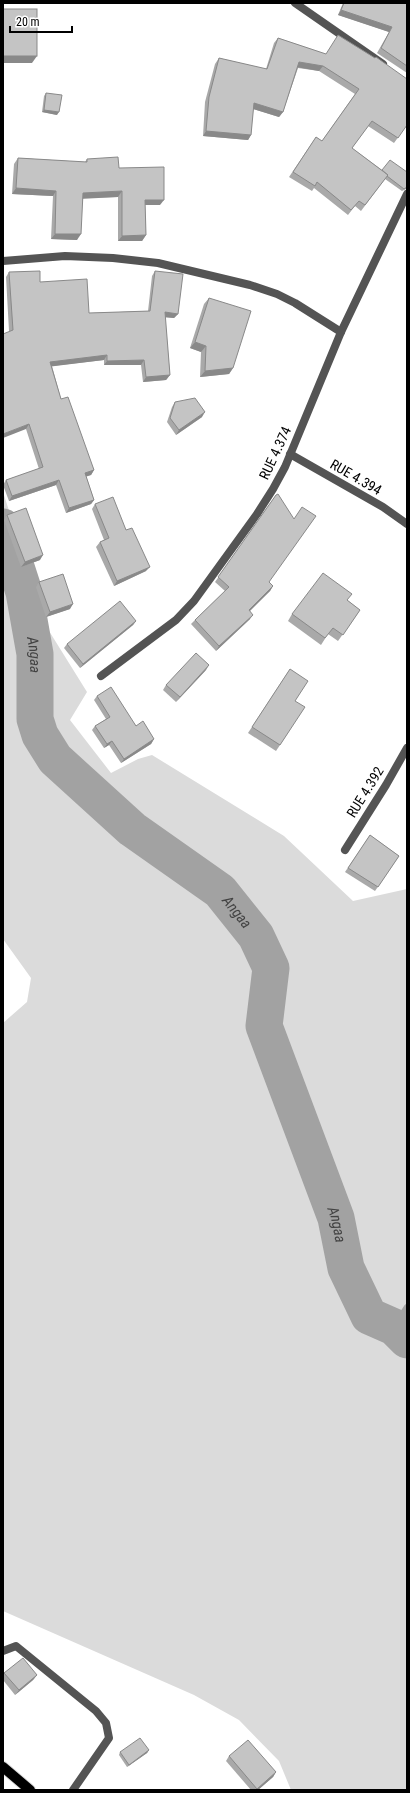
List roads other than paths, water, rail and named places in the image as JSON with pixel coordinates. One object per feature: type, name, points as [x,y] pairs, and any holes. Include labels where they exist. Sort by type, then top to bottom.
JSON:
[{"type":"main road","points":[[3,1767],[30,1790]]},
{"type":"street","points":[[295,3],[387,66]]},
{"type":"street","name":"RUE 4.374","points":[[101,676],[176,620],[194,601],[257,514],[285,467],[341,332],[407,194]]},
{"type":"street","points":[[3,261],[65,256],[113,258],[158,263],[250,285],[277,294],[295,302],[341,332]]},
{"type":"street","name":"RUE 4.394","points":[[290,454],[383,507],[407,524]]},
{"type":"street","name":"RUE 4.392","points":[[345,850],[386,785],[407,748]]},
{"type":"street","points":[[3,1651],[16,1646],[96,1711],[106,1724],[109,1738],[73,1790]]},
{"type":"waterway","name":"Angaa","points":[[3,527],[24,592],[35,654],[35,719],[40,735],[55,759],[132,829],[220,891],[256,936],[271,968],[264,1026],[336,1218],[346,1268],[369,1316],[394,1327],[407,1340]]},
{"type":"waterway","points":[[394,1327],[407,1307]]}]
